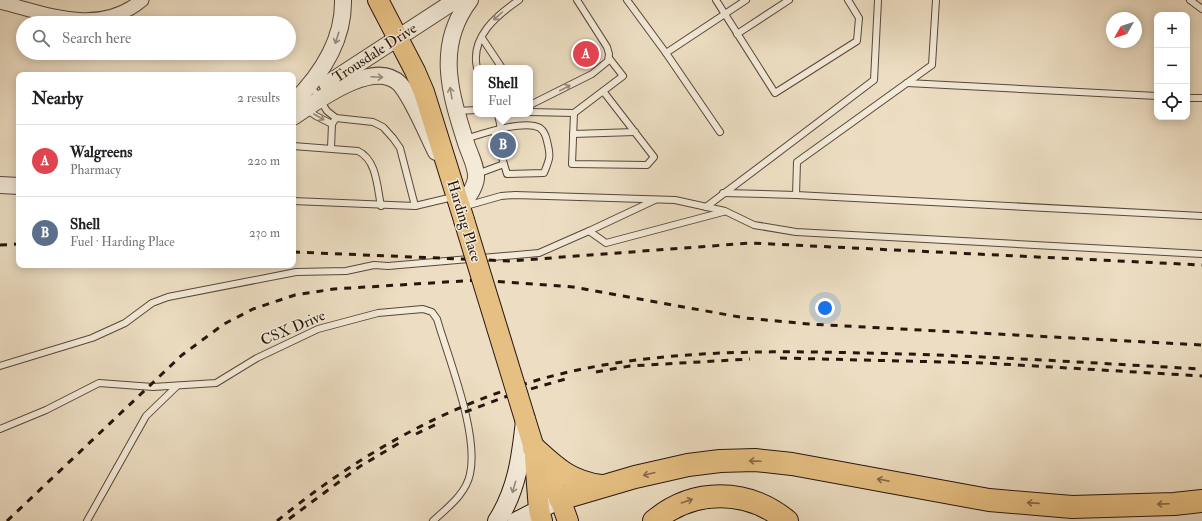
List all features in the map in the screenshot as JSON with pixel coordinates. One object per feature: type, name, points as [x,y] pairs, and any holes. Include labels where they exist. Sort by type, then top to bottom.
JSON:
[{"type":"highway","points":[[528,448],[573,479],[589,484],[605,486]]},
{"type":"highway","points":[[560,499],[688,465],[755,460],[792,464],[989,500],[1072,506],[1174,504],[1202,501]]},
{"type":"highway","points":[[654,521],[671,508],[690,500],[721,495],[753,501],[772,510],[787,521]]},
{"type":"main road","name":"Harding Place","points":[[378,0],[424,92],[525,419],[528,448],[540,516]]},
{"type":"main road","name":"Harding Place","points":[[528,448],[560,499],[568,521]]},
{"type":"main road","points":[[497,521],[512,492],[528,448]]},
{"type":"main road","points":[[517,521],[540,516],[560,499]]},
{"type":"street","points":[[114,16],[126,11],[142,0]]},
{"type":"street","points":[[296,109],[335,44],[342,20],[342,0]]},
{"type":"street","name":"Trousdale Drive","points":[[296,109],[318,96],[398,38],[456,0]]},
{"type":"street","points":[[318,96],[367,77],[388,78],[397,82],[408,98],[459,204],[473,188],[476,175],[456,112],[448,77],[449,50],[457,22],[470,0]]},
{"type":"street","points":[[0,2],[55,16]]},
{"type":"street","points":[[0,185],[16,186]]},
{"type":"lane","points":[[477,65],[478,51],[482,38],[489,24],[499,14],[519,0]]},
{"type":"lane","points":[[533,112],[574,113],[623,76],[609,58],[607,47],[577,0]]},
{"type":"lane","points":[[627,0],[666,53],[720,132]]},
{"type":"lane","points":[[716,0],[775,93],[857,41],[859,18],[848,0]]},
{"type":"lane","points":[[666,53],[746,0]]},
{"type":"lane","points":[[737,34],[789,0]]},
{"type":"lane","points":[[706,207],[874,80],[878,0]]},
{"type":"lane","points":[[796,195],[797,162],[932,65],[936,0]]},
{"type":"lane","points":[[1190,0],[1202,8]]},
{"type":"lane","points":[[482,38],[500,65]]},
{"type":"lane","points":[[533,103],[592,74],[608,61],[609,58]]},
{"type":"lane","points":[[907,83],[1154,96]]},
{"type":"lane","points":[[574,113],[572,164],[648,165],[654,157],[604,91]]},
{"type":"lane","points":[[318,96],[327,110],[336,118],[369,120],[378,123],[389,133],[400,148],[415,206]]},
{"type":"lane","points":[[1190,98],[1202,98]]},
{"type":"lane","points":[[296,109],[316,116],[332,124]]},
{"type":"lane","points":[[456,112],[473,110]]},
{"type":"lane","points":[[499,117],[501,129]]},
{"type":"lane","points":[[331,148],[332,124],[336,118]]},
{"type":"lane","points":[[465,139],[501,129],[533,126],[541,129],[546,136],[551,156],[544,173],[507,174],[494,131]]},
{"type":"lane","points":[[573,134],[635,132]]},
{"type":"lane","points":[[296,146],[358,151],[368,157],[372,162],[381,206]]},
{"type":"lane","points":[[476,175],[504,164]]},
{"type":"lane","points":[[723,193],[796,195],[1202,216]]},
{"type":"lane","points":[[296,201],[381,206],[415,206],[459,204],[501,196],[515,195],[675,200],[725,211],[754,225],[796,232],[1202,254]]},
{"type":"lane","points":[[0,366],[92,338],[125,323],[152,303],[168,297],[296,272],[346,271],[374,265],[388,266],[539,253],[656,200]]},
{"type":"lane","points":[[589,231],[606,243],[725,211]]},
{"type":"lane","name":"CSX Drive","points":[[0,429],[46,410],[99,383],[153,387],[216,383],[257,358],[318,329],[378,312],[423,309],[432,312],[438,319],[464,406],[471,446],[470,474],[464,488],[452,504],[433,521]]},
{"type":"lane","points":[[87,521],[146,416],[177,386]]},
{"type":"railway","points":[[296,252],[510,261],[751,243],[1202,265]]},
{"type":"railway","points":[[0,245],[16,244]]},
{"type":"railway","points":[[7,521],[182,355],[224,324],[253,309],[295,295],[334,289],[479,280],[573,287],[745,318],[809,324],[1202,345]]},
{"type":"railway","points":[[277,521],[331,480],[360,461],[388,444],[449,413],[512,388],[554,375],[598,366],[641,359],[685,355],[819,352],[948,356],[1202,369]]},
{"type":"railway","points":[[780,358],[984,363],[1202,376]]},
{"type":"railway","points":[[596,372],[630,366],[750,359]]},
{"type":"railway","points":[[465,412],[513,394],[569,378]]},
{"type":"railway","points":[[416,434],[441,422]]},
{"type":"railway","points":[[289,519],[359,467],[401,442]]},
{"type":"place","name":"Walgreens","points":[[586,54]]},
{"type":"place","name":"Shell","points":[[503,145]]}]
